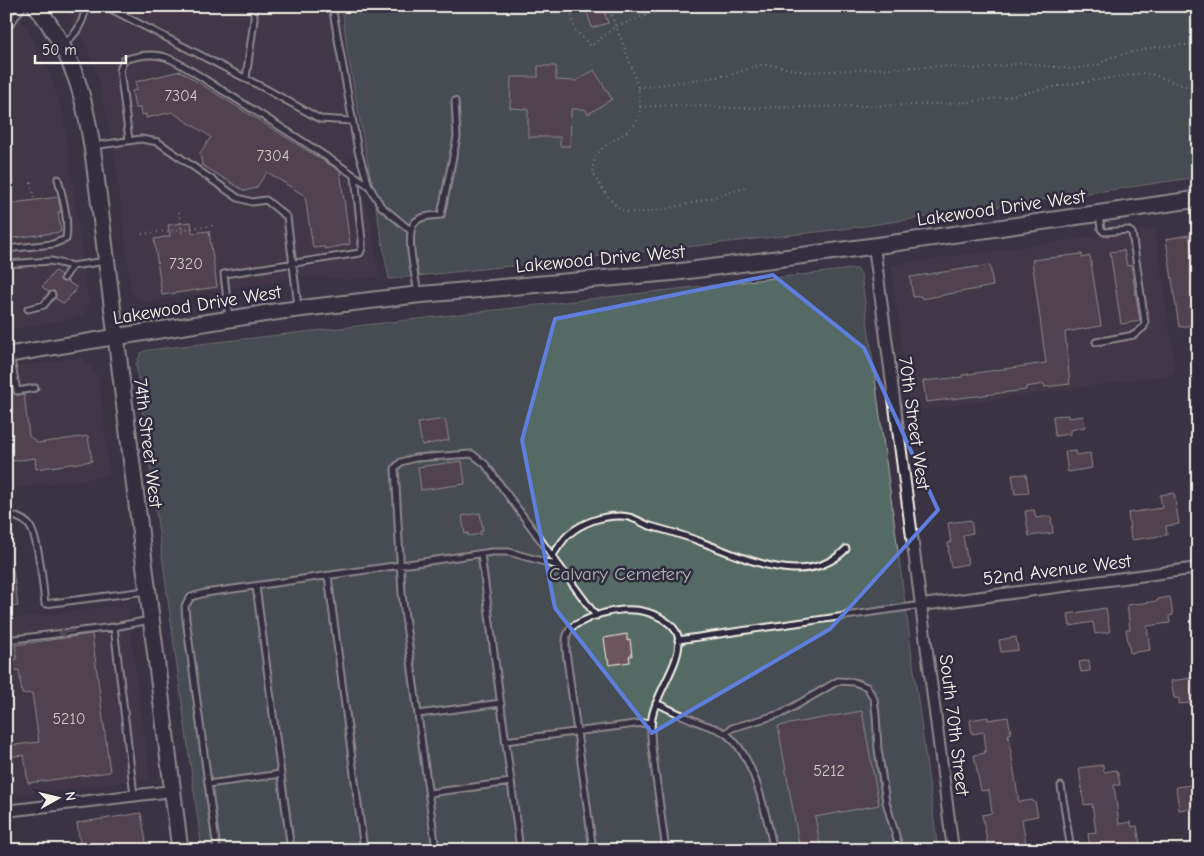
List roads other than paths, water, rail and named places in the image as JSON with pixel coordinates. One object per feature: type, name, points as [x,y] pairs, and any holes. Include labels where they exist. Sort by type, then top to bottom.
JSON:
[{"type":"main road","name":"74th Street West","points":[[36,6],[63,45],[78,82],[87,116],[180,850]]},
{"type":"main road","name":"Lakewood Drive West","points":[[8,354],[298,309],[418,295],[677,272],[874,246],[1198,199]]},
{"type":"street","name":"70th Street West","points":[[874,246],[922,604]]},
{"type":"street","name":"52nd Avenue West","points":[[922,604],[1198,568]]},
{"type":"street","name":"South 70th Street","points":[[922,604],[953,850]]},
{"type":"street","points":[[6,811],[172,792]]},
{"type":"lane","points":[[6,30],[23,6]]},
{"type":"lane","points":[[63,45],[72,38],[80,27],[86,6]]},
{"type":"lane","points":[[105,6],[246,78],[320,119],[352,121]]},
{"type":"lane","points":[[246,78],[254,20],[254,6]]},
{"type":"lane","points":[[332,6],[358,152],[369,186],[381,206],[410,230]]},
{"type":"lane","points":[[130,140],[120,70],[124,60],[135,56],[166,58],[328,156],[369,186]]},
{"type":"lane","points":[[418,295],[410,230],[416,221],[424,217],[441,215],[457,137],[455,101]]},
{"type":"lane","points":[[92,146],[140,139],[158,142],[238,198],[252,202],[266,200],[287,217],[298,309]]},
{"type":"lane","points":[[229,319],[224,274],[360,253],[362,240],[355,176]]},
{"type":"lane","points":[[6,249],[53,244],[66,239],[67,230],[64,207],[58,179]]},
{"type":"lane","points":[[1096,342],[1134,334],[1144,327],[1145,322],[1132,233],[1128,230],[1104,232],[1101,229],[1099,214]]},
{"type":"lane","points":[[6,264],[50,261],[72,266],[106,261]]},
{"type":"lane","points":[[64,278],[72,266]]},
{"type":"lane","points":[[28,309],[44,305],[52,295]]},
{"type":"lane","points":[[8,354],[17,391],[35,388]]},
{"type":"lane","points":[[436,850],[402,594],[395,468],[401,462],[415,458],[472,454],[485,464],[596,616]]},
{"type":"lane","points":[[6,514],[18,517],[28,524],[36,540],[46,604],[147,591]]},
{"type":"lane","points":[[553,555],[568,534],[583,525],[601,518],[619,516],[634,517],[645,524],[702,542],[764,566],[796,569],[826,563],[839,557],[846,549]]},
{"type":"lane","points":[[217,850],[185,606],[191,598],[198,594],[481,554],[509,552],[560,566]]},
{"type":"lane","points":[[481,554],[520,850]]},
{"type":"lane","points":[[328,576],[364,850]]},
{"type":"lane","points":[[256,586],[291,850]]},
{"type":"lane","points":[[678,640],[922,604]]},
{"type":"lane","points":[[593,850],[576,731],[566,651],[566,636],[571,627],[596,616],[627,609],[646,612],[669,623],[676,630],[678,640],[678,650],[656,703],[651,722],[651,739],[666,850]]},
{"type":"lane","points":[[6,640],[151,620]]},
{"type":"lane","points":[[114,626],[134,796]]},
{"type":"lane","points":[[726,734],[732,728],[783,712],[838,681],[854,682],[867,687],[874,699],[878,749],[886,802],[900,850]]},
{"type":"lane","points":[[418,714],[501,703]]},
{"type":"lane","points":[[656,703],[686,718],[726,734],[740,749],[752,770],[759,789],[774,850]]},
{"type":"lane","points":[[506,740],[651,722]]},
{"type":"lane","points":[[208,784],[281,774]]},
{"type":"lane","points":[[429,793],[511,782]]},
{"type":"lane","points":[[1061,786],[1071,850]]},
{"type":"park label","name":"Calvary Cemetery","points":[[620,573]]}]
